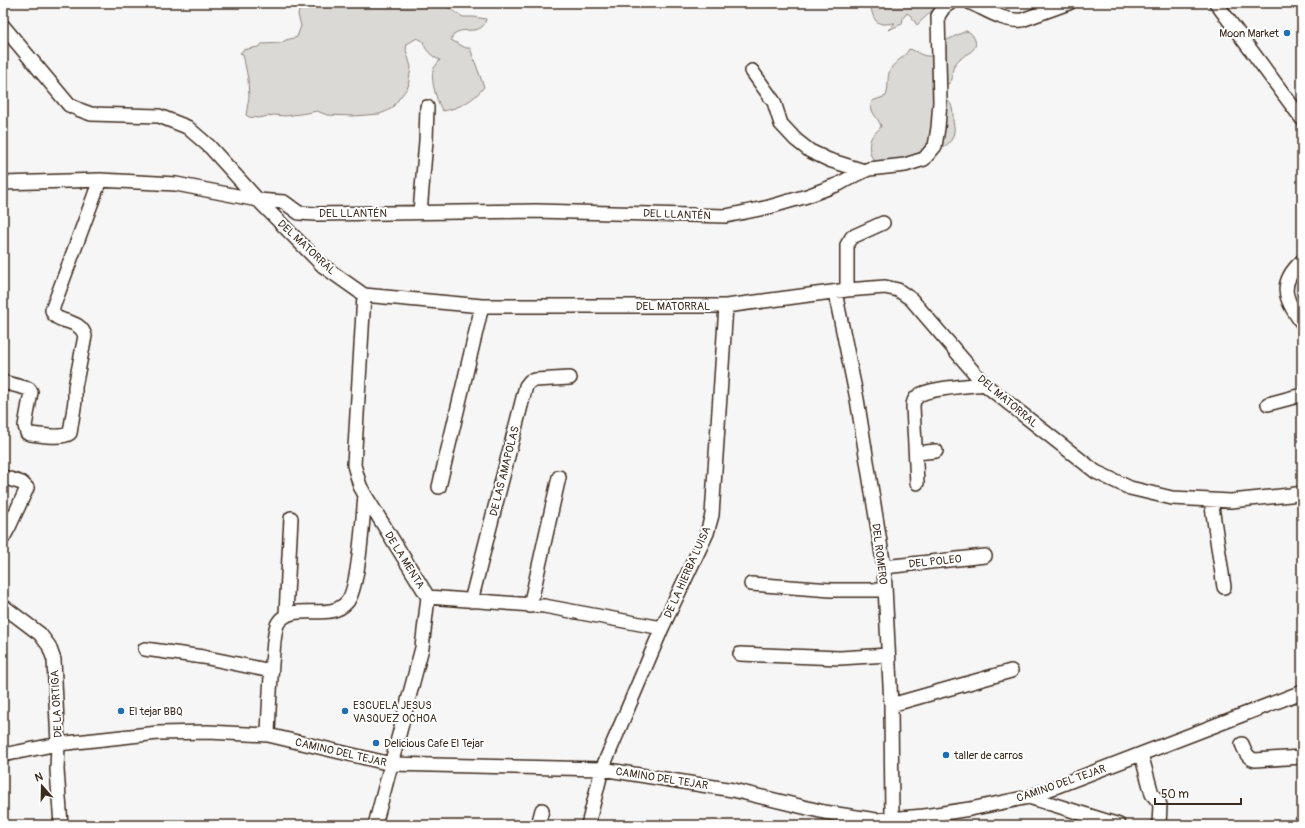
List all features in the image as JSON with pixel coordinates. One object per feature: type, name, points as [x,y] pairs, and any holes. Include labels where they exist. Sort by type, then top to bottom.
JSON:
[{"type":"street","name":"DEL LLANTÉN","points":[[258,200],[284,202],[299,213],[307,214],[536,211],[726,216],[769,207],[807,196],[839,184],[864,171],[883,167],[905,165],[924,159],[935,146],[938,128],[940,102],[938,16],[944,7],[950,3]]},
{"type":"street","points":[[971,3],[1008,20],[1015,21],[1022,20],[1069,3]]},
{"type":"street","points":[[1216,3],[1302,119]]},
{"type":"street","name":"DEL MATORRAL","points":[[3,26],[69,105],[91,114],[159,116],[187,127],[210,146],[258,200],[324,266],[364,295],[482,306],[726,306],[841,291],[885,287],[898,290],[911,299],[984,384],[1096,472],[1130,488],[1172,498],[1231,501],[1290,496],[1302,493]]},
{"type":"street","points":[[752,71],[774,102],[781,124],[796,140],[810,151],[829,160],[864,171]]},
{"type":"street","points":[[420,212],[426,141],[427,107]]},
{"type":"street","points":[[3,183],[100,180],[176,184],[258,200]]},
{"type":"street","points":[[3,382],[29,389],[31,392],[25,426],[27,433],[67,436],[70,433],[75,401],[75,387],[84,336],[83,330],[78,325],[56,317],[52,310],[100,180]]},
{"type":"street","name":"DEL ROMERO","points":[[884,223],[852,237],[847,245],[841,291],[884,567],[891,705],[892,819]]},
{"type":"street","points":[[1302,261],[1294,268],[1288,278],[1286,288],[1287,299],[1292,310],[1302,323]]},
{"type":"street","name":"DE LA MENTA","points":[[364,295],[354,465],[360,486],[365,495],[428,597],[422,648],[375,825]]},
{"type":"street","points":[[439,487],[482,306]]},
{"type":"street","name":"DE LA HIERBA LUISA","points":[[588,825],[602,768],[662,628],[706,534],[712,515],[726,306]]},
{"type":"street","name":"DE LAS AMAPOLAS","points":[[471,601],[526,386],[530,381],[535,380],[570,378]]},
{"type":"street","points":[[917,483],[913,407],[916,397],[927,391],[984,384]]},
{"type":"street","points":[[1268,404],[1302,395]]},
{"type":"street","points":[[916,453],[936,451]]},
{"type":"street","points":[[3,477],[22,483],[27,488],[3,538]]},
{"type":"street","points":[[530,606],[559,477]]},
{"type":"street","points":[[286,614],[299,612],[323,613],[337,610],[347,602],[354,589],[361,541],[365,495]]},
{"type":"street","points":[[1211,500],[1224,587]]},
{"type":"street","points":[[268,735],[271,671],[277,624],[286,614],[291,518]]},
{"type":"street","name":"DEL POLEO","points":[[884,567],[985,556]]},
{"type":"street","points":[[751,584],[831,590],[885,590]]},
{"type":"street","points":[[428,597],[544,606],[662,628]]},
{"type":"street","name":"DE LA ORTIGA","points":[[3,606],[40,634],[49,646],[54,660],[58,744],[57,770],[61,825]]},
{"type":"street","points":[[145,649],[203,657],[271,671]]},
{"type":"street","points":[[740,654],[840,658],[888,655]]},
{"type":"street","points":[[891,705],[1011,671]]},
{"type":"street","name":"CAMINO DEL TEJAR","points":[[3,755],[58,744],[158,733],[208,732],[268,735],[391,764],[602,768],[733,790],[877,823],[892,819],[924,820],[1029,797],[1302,692]]},
{"type":"street","points":[[1242,744],[1247,756],[1250,759],[1302,757]]},
{"type":"street","points":[[1140,754],[1152,794],[1160,805],[1158,825]]},
{"type":"street","points":[[1029,797],[1119,825]]},
{"type":"street","points":[[538,825],[542,810]]},
{"type":"shaded area","points":[[301,3],[434,3],[451,9],[463,17],[486,19],[484,25],[480,28],[458,32],[451,40],[466,48],[470,48],[484,87],[476,96],[466,103],[443,111],[436,96],[432,77],[434,68],[440,60],[431,55],[425,47],[423,41],[417,38],[407,44],[406,50],[411,67],[408,87],[392,108],[387,111],[380,114],[353,116],[327,115],[317,111],[285,116],[274,115],[258,118],[249,117],[246,115],[249,97],[248,79],[243,54],[240,53],[243,50],[258,47],[262,44],[281,43],[297,37],[301,26],[298,15]]},
{"type":"shaded area","points":[[870,3],[940,3],[917,25],[907,13],[903,18],[902,24],[888,30],[895,23],[881,24],[878,22],[874,17]]},
{"type":"shaded area","points":[[966,31],[973,36],[975,46],[955,64],[951,81],[943,88],[945,98],[950,103],[953,110],[954,130],[951,141],[943,148],[920,157],[895,162],[875,161],[871,156],[869,148],[870,142],[872,136],[881,126],[872,111],[871,105],[872,101],[886,96],[889,73],[893,66],[909,49],[925,56],[933,56],[947,40]]},
{"type":"place","name":"Moon Market","points":[[1287,33]]},
{"type":"place","name":"El tejar BBQ","points":[[121,711]]},
{"type":"place","name":"ESCUELA JESUS VASQUEZ OCHOA","points":[[345,711]]},
{"type":"place","name":"Delicious Cafe El Tejar","points":[[376,743]]},
{"type":"place","name":"taller de carros","points":[[946,755]]}]
